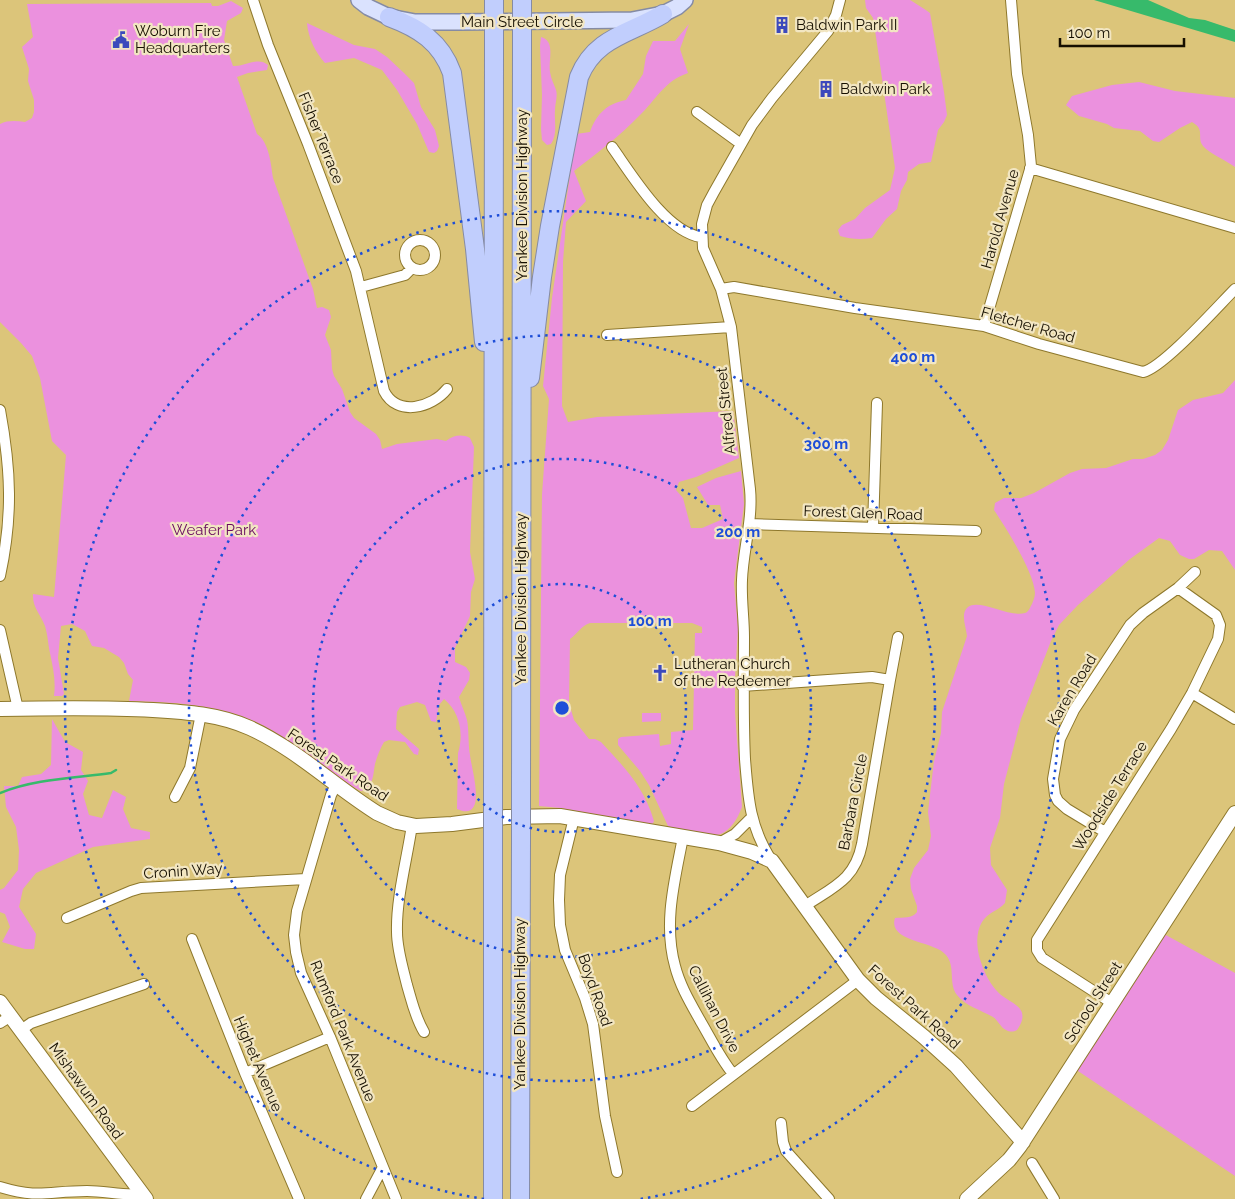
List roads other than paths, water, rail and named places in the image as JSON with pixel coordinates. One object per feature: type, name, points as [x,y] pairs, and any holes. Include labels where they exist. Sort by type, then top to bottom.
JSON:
[{"type":"highway","name":"Yankee Division Highway","points":[[493,1199],[494,0]]},
{"type":"highway","name":"Yankee Division Highway","points":[[520,1199],[522,0]]},
{"type":"highway","points":[[521,455],[542,277],[577,84],[585,65],[602,45],[614,37],[663,14]]},
{"type":"highway","points":[[389,17],[407,24],[431,39],[445,56],[454,81],[479,288],[494,463]]},
{"type":"main road","name":"Main Street Circle","points":[[359,1],[389,17],[427,22],[632,20],[663,14],[677,7],[685,0]]},
{"type":"street","name":"Fisher Terrace","points":[[253,0],[275,64],[334,210],[361,287],[381,382],[388,398],[398,406],[413,407],[434,400],[447,389]]},
{"type":"street","name":"Alfred Street","points":[[772,861],[761,843],[752,817],[745,756],[742,686],[744,632],[742,583],[750,524],[750,489],[731,327],[721,289],[704,253],[701,237],[707,205],[741,144],[765,106],[828,31],[836,15],[840,0]]},
{"type":"street","name":"Harold Avenue","points":[[984,326],[1030,168],[1028,135],[1016,58],[1011,0]]},
{"type":"street","points":[[697,112],[741,144]]},
{"type":"street","points":[[612,147],[640,186],[670,220],[686,233],[701,237]]},
{"type":"street","points":[[1030,168],[1235,228]]},
{"type":"street","points":[[361,287],[404,276],[412,268]]},
{"type":"street","name":"Fletcher Road","points":[[721,289],[734,287],[864,310],[984,326],[1143,372],[1153,369],[1169,355],[1235,289]]},
{"type":"street","points":[[607,334],[731,327]]},
{"type":"street","points":[[873,528],[877,403]]},
{"type":"street","points":[[0,410],[10,502],[0,576]]},
{"type":"street","name":"Forest Glen Road","points":[[750,524],[976,531]]},
{"type":"street","name":"Karen Road","points":[[1105,832],[1073,813],[1056,798],[1053,779],[1060,739],[1074,710],[1130,625],[1143,613],[1178,588],[1195,572]]},
{"type":"street","name":"Woodside Terrace","points":[[1112,1003],[1042,958],[1036,947],[1039,934],[1192,693],[1220,635],[1220,624],[1213,612],[1178,588]]},
{"type":"street","points":[[0,630],[18,709]]},
{"type":"street","name":"Barbara Circle","points":[[805,906],[845,878],[856,864],[862,844],[898,637]]},
{"type":"street","points":[[742,686],[872,677],[890,680]]},
{"type":"street","points":[[1192,693],[1235,719]]},
{"type":"street","name":"Forest Park Road","points":[[0,709],[104,707],[201,714],[235,722],[265,736],[386,818],[412,825],[534,816],[574,818],[683,837],[756,853],[772,861],[858,980],[876,998],[924,1037],[960,1070],[1023,1142]]},
{"type":"street","points":[[175,797],[190,768],[201,714]]},
{"type":"street","name":"Rumford Park Avenue","points":[[336,785],[331,795],[295,922],[296,952],[302,973],[396,1199]]},
{"type":"street","name":"School Street","points":[[967,1199],[1009,1160],[1023,1142],[1235,813]]},
{"type":"street","points":[[719,844],[735,834],[752,817]]},
{"type":"street","name":"Boyd Road","points":[[574,818],[560,875],[560,925],[565,950],[583,992],[593,1024],[605,1116],[617,1172]]},
{"type":"street","points":[[412,825],[398,912],[397,938],[414,1010],[424,1032]]},
{"type":"street","name":"Callihan Drive","points":[[683,837],[669,918],[673,959],[679,979],[688,998],[733,1074]]},
{"type":"street","name":"Cronin Way","points":[[67,918],[141,888],[306,879]]},
{"type":"street","name":"Highet Avenue","points":[[192,939],[245,1073],[300,1199]]},
{"type":"street","points":[[692,1106],[858,980]]},
{"type":"street","points":[[20,1030],[31,1023],[144,984]]},
{"type":"street","name":"Mishawum Road","points":[[0,1002],[5,1020],[20,1030],[142,1197]]},
{"type":"street","points":[[245,1073],[330,1037]]},
{"type":"street","points":[[780,1123],[786,1150],[829,1199]]},
{"type":"street","points":[[1032,1163],[1054,1199]]},
{"type":"street","points":[[366,1199],[383,1168]]},
{"type":"street","points":[[0,1187],[18,1196],[35,1199],[86,1191],[142,1197]]},
{"type":"waterway","points":[[0,793],[40,782],[111,773],[116,770]]},
{"type":"place","name":"Baldwin Park II","points":[[782,25]]},
{"type":"place","name":"Woburn Fire Headquarters","points":[[121,40]]},
{"type":"place","name":"Baldwin Park","points":[[826,89]]},
{"type":"place","name":"Lutheran Church of the Redeemer","points":[[660,673]]},
{"type":"park label","name":"Weafer Park","points":[[214,530]]}]
